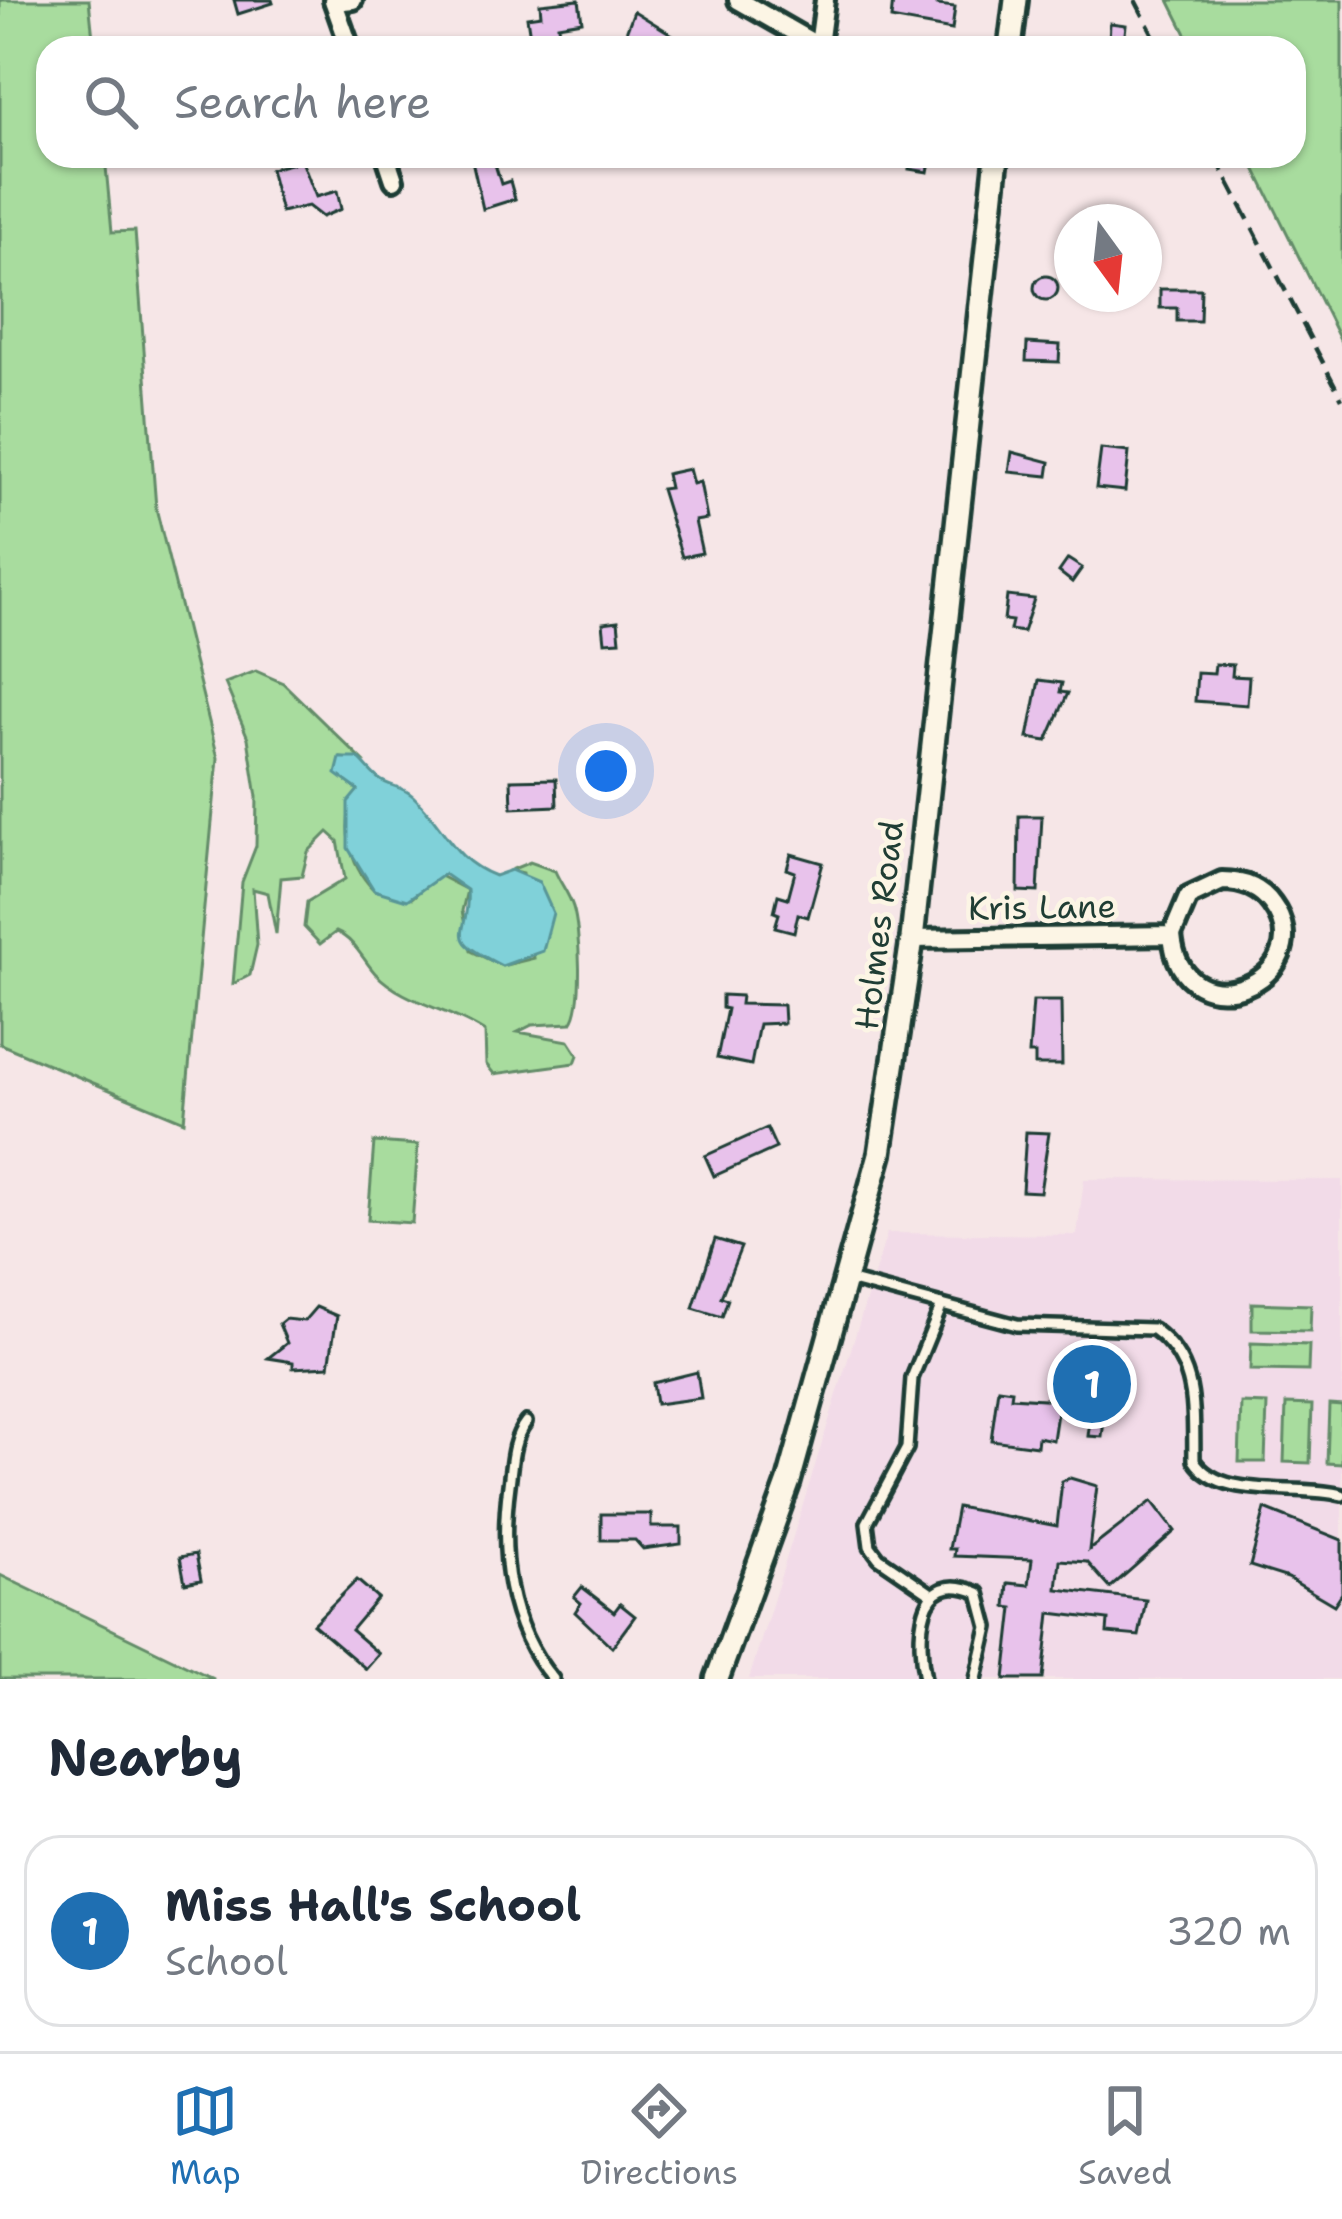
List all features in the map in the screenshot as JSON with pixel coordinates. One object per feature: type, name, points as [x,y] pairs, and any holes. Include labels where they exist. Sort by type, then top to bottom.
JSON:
[{"type":"street","points":[[738,0],[801,36]]},
{"type":"street","points":[[821,36],[825,0]]},
{"type":"street","points":[[1012,36],[1016,0]]},
{"type":"street","points":[[340,1],[347,36]]},
{"type":"street","points":[[390,168],[394,181]]},
{"type":"street","name":"Holmes Road","points":[[717,1679],[789,1481],[877,1174],[913,939],[996,168]]},
{"type":"street","points":[[1222,881],[1260,892],[1273,905],[1282,932],[1270,970],[1246,988],[1226,991],[1199,984],[1184,971],[1172,935],[1188,897],[1222,881]]},
{"type":"street","name":"Kris Lane","points":[[913,939],[1172,935]]},
{"type":"lane","points":[[848,1280],[1017,1325],[1154,1329],[1168,1340],[1189,1374],[1194,1460],[1202,1472],[1226,1485],[1342,1495]]},
{"type":"lane","points":[[942,1305],[913,1378],[907,1448],[867,1523],[870,1546],[879,1558],[933,1595],[962,1588],[983,1598],[988,1627],[976,1679]]},
{"type":"lane","points":[[526,1422],[516,1439],[505,1508],[506,1564],[531,1648],[553,1679]]},
{"type":"lane","points":[[926,1679],[920,1630],[933,1595]]},
{"type":"shaded area","points":[[1084,1179],[1342,1180],[1342,1679],[749,1679],[887,1233],[1077,1235]]},
{"type":"green space","points":[[0,0],[89,0],[93,36],[36,36],[36,168],[106,168],[112,232],[135,231],[156,508],[218,758],[184,1121],[0,1044]]},
{"type":"green space","points":[[1169,0],[1342,0],[1342,344],[1255,168],[1306,168],[1306,36],[1187,36]]},
{"type":"green space","points":[[256,671],[283,683],[363,761],[341,758],[337,774],[358,790],[349,815],[349,842],[358,868],[374,890],[412,898],[438,875],[467,890],[462,911],[471,951],[502,966],[534,958],[523,873],[511,870],[530,862],[555,871],[575,918],[578,1001],[571,1023],[532,1025],[518,1032],[569,1041],[578,1055],[575,1063],[494,1074],[486,1064],[485,1032],[386,983],[354,945],[336,932],[320,944],[304,927],[307,902],[345,879],[338,841],[328,832],[308,852],[302,876],[281,878],[276,934],[268,893],[253,889],[257,945],[250,975],[233,984],[242,882],[256,846],[257,797],[248,738],[225,683]]},
{"type":"green space","points":[[374,1142],[418,1145],[412,1223],[368,1220]]},
{"type":"green space","points":[[1252,1303],[1311,1305],[1310,1331],[1252,1330]]},
{"type":"green space","points":[[1251,1343],[1309,1345],[1308,1371],[1250,1370]]},
{"type":"green space","points":[[1241,1403],[1267,1404],[1265,1462],[1239,1462]]},
{"type":"green space","points":[[1286,1404],[1312,1405],[1310,1463],[1284,1462]]},
{"type":"green space","points":[[1329,1405],[1342,1406],[1342,1464],[1327,1463]]},
{"type":"green space","points":[[0,1575],[214,1679],[0,1679]]},
{"type":"water","points":[[340,758],[358,758],[379,779],[413,796],[458,851],[480,869],[495,876],[511,870],[539,882],[553,913],[543,951],[502,966],[471,948],[462,934],[467,890],[444,874],[407,900],[374,890],[348,848],[348,802],[358,790],[336,774]]},
{"type":"building","points":[[234,0],[272,0],[273,3],[238,14]]},
{"type":"building","points":[[579,0],[582,21],[558,25],[559,33],[530,36],[527,17],[541,15],[540,4]]},
{"type":"building","points":[[893,0],[937,0],[937,5],[955,7],[952,30],[891,19]]},
{"type":"building","points":[[634,11],[674,36],[625,36]]},
{"type":"building","points":[[1110,23],[1126,25],[1125,36],[1109,36]]},
{"type":"building","points":[[305,168],[316,197],[337,191],[341,209],[322,217],[308,206],[281,212],[270,169]]},
{"type":"building","points":[[474,168],[496,168],[501,184],[510,181],[515,199],[483,209]]},
{"type":"building","points":[[1051,277],[1054,296],[1041,299],[1035,283]]},
{"type":"building","points":[[1162,289],[1201,289],[1200,321],[1177,321],[1177,308],[1162,308]]},
{"type":"building","points":[[1027,343],[1060,345],[1059,362],[1026,361]]},
{"type":"building","points":[[1101,449],[1129,452],[1125,491],[1096,488]]},
{"type":"building","points":[[1012,452],[1050,462],[1048,476],[1009,472]]},
{"type":"building","points":[[689,469],[693,484],[700,482],[707,519],[695,521],[702,553],[682,557],[661,489],[669,488],[666,474]]},
{"type":"building","points":[[1068,559],[1082,568],[1072,582],[1059,572]]},
{"type":"building","points":[[1007,596],[1034,599],[1023,632],[1010,630],[1012,621],[1004,620]]},
{"type":"building","points":[[618,621],[620,641],[605,642],[603,623]]},
{"type":"building","points":[[1215,664],[1233,665],[1232,676],[1249,677],[1247,705],[1195,701],[1197,673],[1214,674]]},
{"type":"building","points":[[1039,680],[1062,683],[1060,692],[1068,693],[1047,741],[1028,738]]},
{"type":"building","points":[[556,779],[557,806],[512,808],[511,780]]},
{"type":"building","points":[[1019,816],[1042,816],[1038,892],[1018,891]]},
{"type":"building","points":[[791,854],[823,863],[808,917],[798,914],[794,932],[775,927],[779,914],[774,912],[778,895],[788,898],[795,872],[787,869]]},
{"type":"building","points":[[722,995],[741,996],[740,1004],[783,1005],[784,1023],[759,1024],[751,1065],[717,1058],[727,1009],[722,1008]]},
{"type":"building","points":[[1033,1001],[1061,1001],[1062,1065],[1035,1065],[1035,1054],[1029,1054]]},
{"type":"building","points":[[767,1128],[776,1148],[714,1176],[705,1156]]},
{"type":"building","points":[[1026,1132],[1049,1133],[1040,1192],[1022,1191]]},
{"type":"building","points":[[715,1239],[741,1247],[721,1297],[728,1299],[722,1317],[693,1308]]},
{"type":"building","points":[[316,1307],[337,1316],[329,1366],[293,1368],[293,1362],[268,1358],[287,1343],[279,1324],[285,1319],[304,1321]]},
{"type":"building","points":[[697,1372],[701,1398],[656,1404],[653,1383]]},
{"type":"building","points":[[998,1388],[1012,1390],[1011,1397],[1059,1400],[1053,1440],[1038,1437],[1037,1446],[991,1440]]},
{"type":"building","points":[[1093,1396],[1107,1398],[1102,1437],[1088,1436]]},
{"type":"building","points":[[1070,1478],[1097,1486],[1089,1550],[1152,1501],[1175,1531],[1110,1588],[1087,1562],[1060,1560],[1057,1589],[1146,1600],[1139,1636],[1107,1633],[1108,1620],[1050,1613],[1043,1679],[1005,1679],[1013,1608],[1006,1607],[1008,1583],[1029,1585],[1032,1559],[954,1556],[955,1549],[949,1549],[957,1507],[1057,1526],[1062,1481]]},
{"type":"building","points":[[1265,1509],[1342,1540],[1342,1593],[1334,1605],[1288,1578],[1250,1566]]},
{"type":"building","points":[[601,1514],[651,1514],[651,1527],[681,1527],[681,1544],[643,1549],[635,1540],[601,1540]]},
{"type":"building","points":[[196,1554],[201,1580],[185,1583],[180,1557]]},
{"type":"building","points":[[357,1580],[378,1598],[351,1630],[379,1654],[366,1669],[313,1624]]},
{"type":"building","points":[[582,1587],[614,1612],[620,1604],[635,1616],[612,1647],[575,1612],[581,1603],[574,1597]]},
{"type":"railway","points":[[1135,0],[1154,36]]},
{"type":"railway","points":[[1221,168],[1342,399]]},
{"type":"place","name":"Miss Hall's School","points":[[1092,1384]]}]
